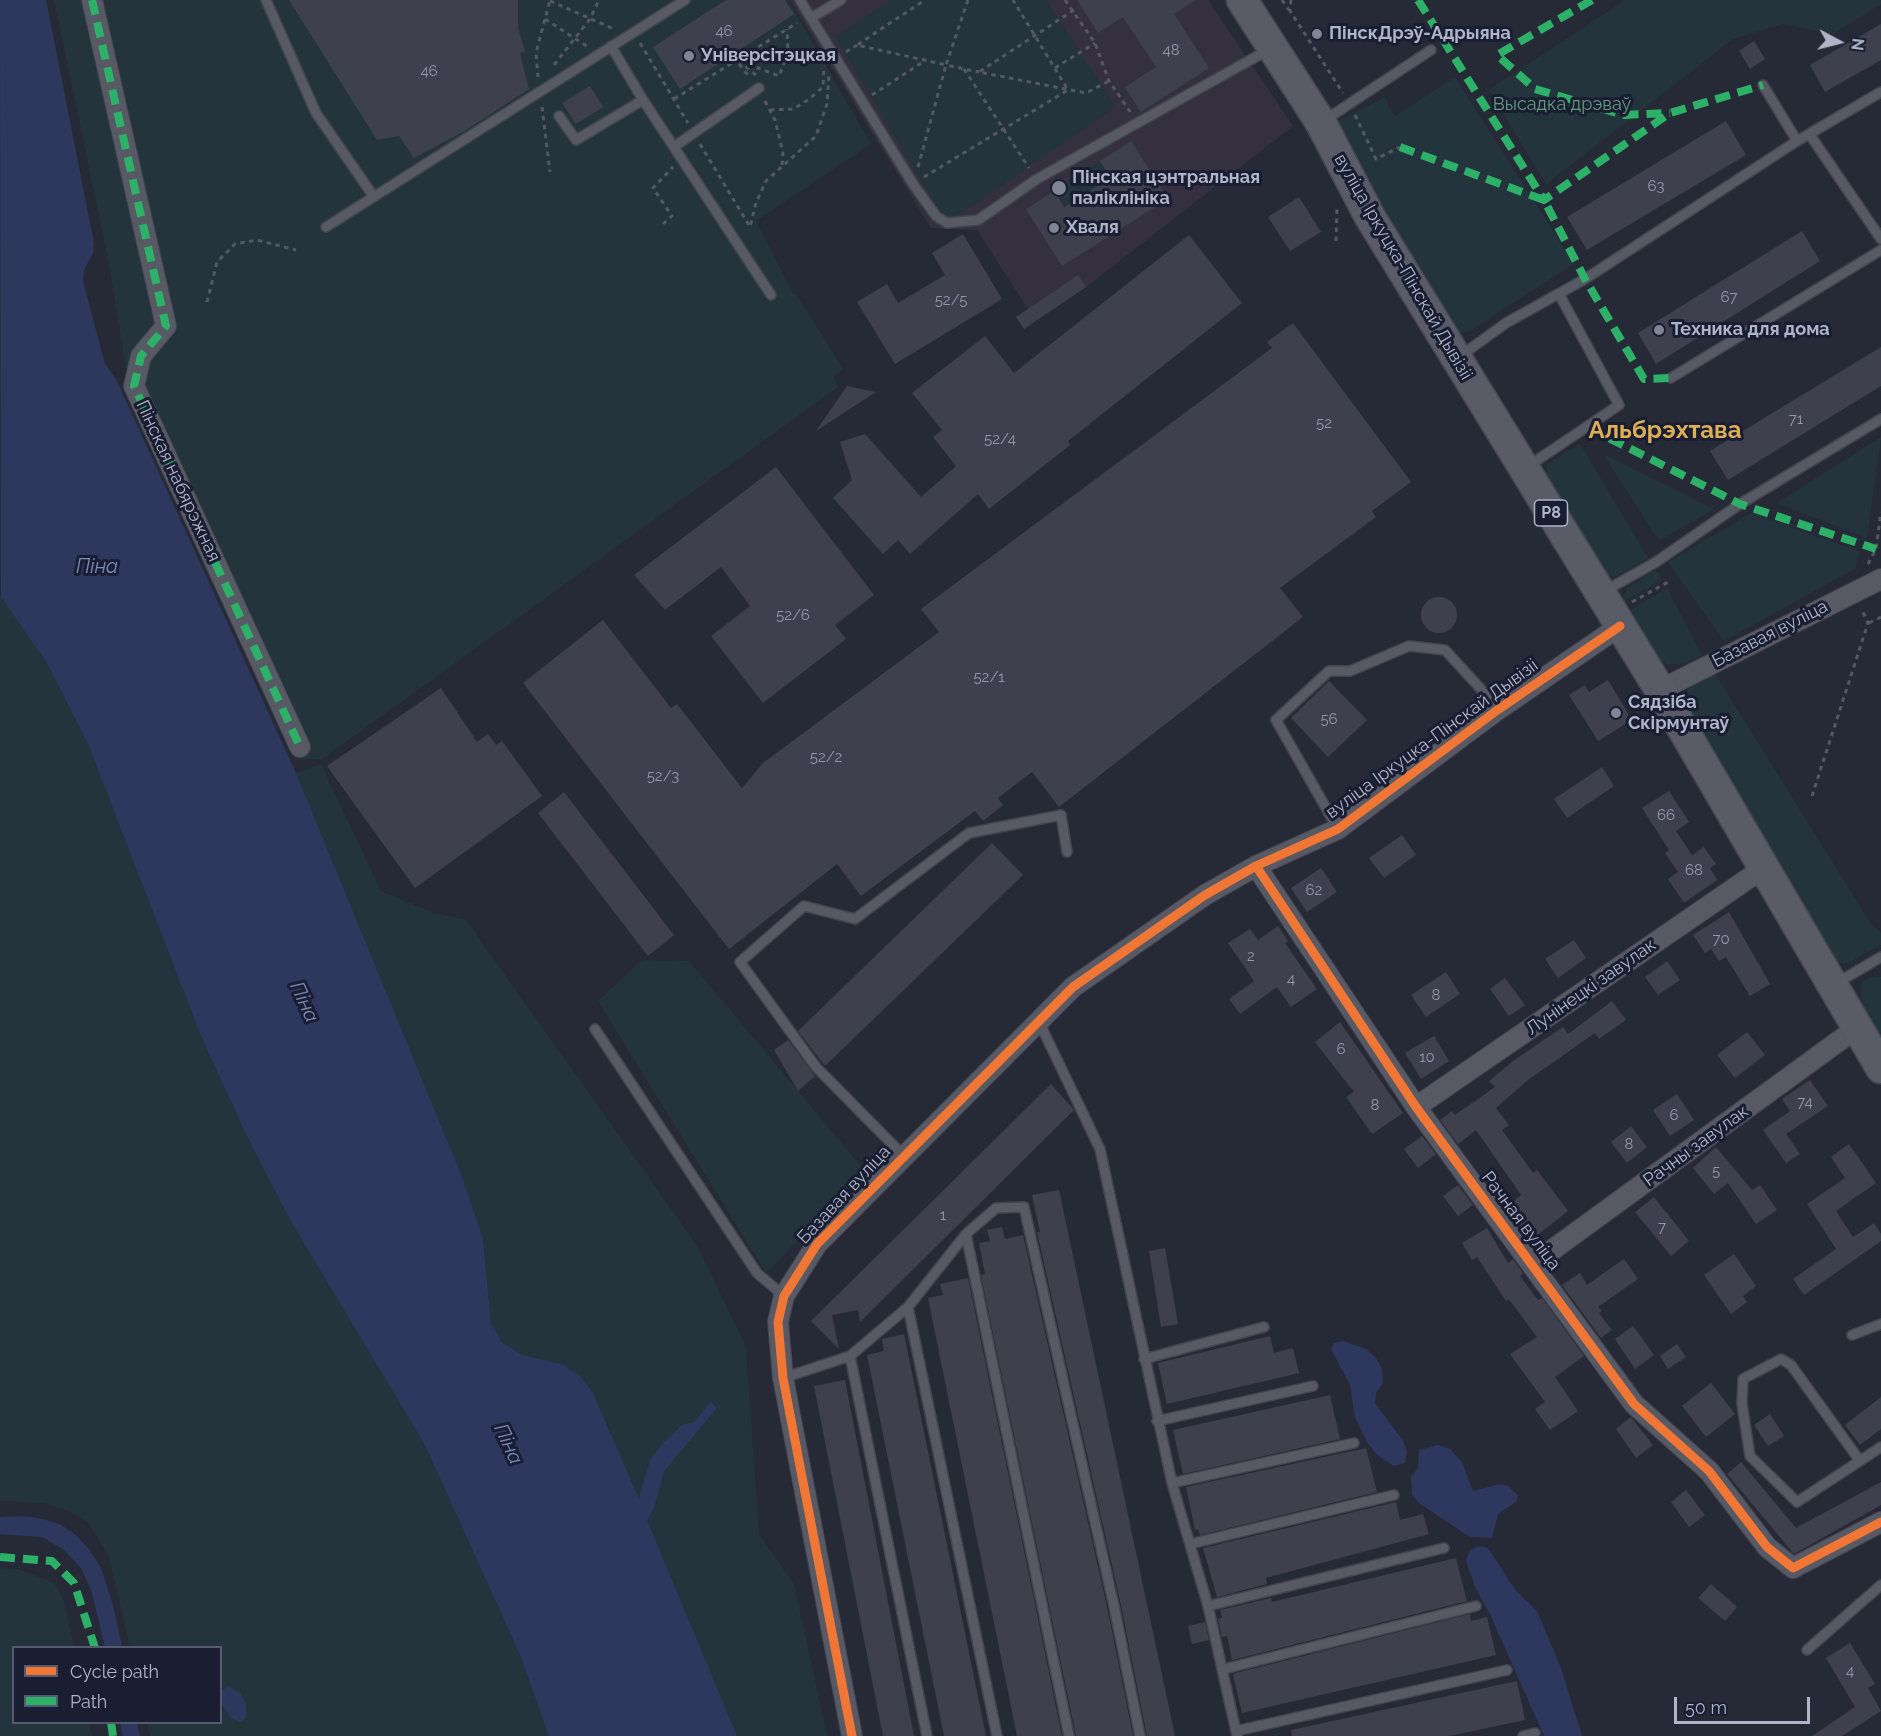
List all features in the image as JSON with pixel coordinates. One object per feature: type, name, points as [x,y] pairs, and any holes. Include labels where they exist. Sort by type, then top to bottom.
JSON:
[{"type":"main road","name":"вуліца Іркуцка-Пінскай Дывізіі","points":[[1242,0],[1321,123],[1370,217],[1455,360],[1615,609],[1881,1068]]},
{"type":"street","name":"Пінская набярэжная","points":[[92,0],[166,326],[141,356],[134,386],[300,747]]},
{"type":"street","name":"Базавая вуліца","points":[[1660,690],[1881,579]]},
{"type":"street","name":"вуліца Іркуцка-Пінскай Дывізіі","points":[[1256,866],[1338,829],[1496,711],[1615,609]]},
{"type":"street","name":"Базавая вуліца","points":[[852,1736],[783,1378],[778,1322],[784,1296],[817,1244],[903,1155],[1073,987],[1205,895],[1256,866]]},
{"type":"street","name":"Рачная вуліца","points":[[1256,866],[1416,1107],[1634,1404],[1709,1471],[1767,1547],[1793,1568],[1881,1522]]},
{"type":"street","name":"Лунінецкі завулак","points":[[1416,1107],[1765,867]]},
{"type":"street","name":"Рачны завулак","points":[[1533,1264],[1858,1028]]},
{"type":"lane","points":[[266,0],[316,112],[374,197]]},
{"type":"lane","points":[[326,227],[685,0]]},
{"type":"lane","points":[[800,0],[913,184],[936,216],[947,223],[978,220],[1037,179],[1258,58],[1272,48]]},
{"type":"lane","points":[[811,18],[841,0]]},
{"type":"lane","points":[[611,46],[643,100],[771,295]]},
{"type":"lane","points":[[1321,123],[1431,50]]},
{"type":"lane","points":[[1764,85],[1797,141]]},
{"type":"lane","points":[[675,146],[760,91]]},
{"type":"lane","points":[[1455,360],[1506,323],[1559,294],[1797,141],[1881,92]]},
{"type":"lane","points":[[559,116],[576,140],[643,100]]},
{"type":"lane","points":[[1810,135],[1881,238]]},
{"type":"lane","points":[[1671,378],[1881,250]]},
{"type":"lane","points":[[1525,469],[1619,405],[1559,294]]},
{"type":"lane","points":[[1615,609],[1656,562],[1740,504],[1881,419]]},
{"type":"lane","points":[[1338,829],[1276,720],[1329,671],[1350,670],[1409,646],[1444,650],[1480,688],[1496,711]]},
{"type":"lane","points":[[903,1155],[816,1067],[740,962],[804,906],[855,919],[969,833],[1061,815],[1067,852]]},
{"type":"lane","points":[[1833,985],[1881,957]]},
{"type":"lane","points":[[1038,1020],[1100,1149],[1157,1421],[1172,1483],[1208,1606],[1237,1733],[1507,1671]]},
{"type":"lane","points":[[595,1029],[757,1273],[784,1296]]},
{"type":"lane","points":[[783,1378],[850,1356],[908,1307],[966,1234],[996,1208],[1024,1206],[1114,1606],[1140,1736]]},
{"type":"lane","points":[[966,1234],[1069,1736]]},
{"type":"lane","points":[[908,1307],[997,1736]]},
{"type":"lane","points":[[1852,1335],[1881,1324]]},
{"type":"lane","points":[[1144,1359],[1264,1328]]},
{"type":"lane","points":[[850,1356],[927,1736]]},
{"type":"lane","points":[[1860,1461],[1791,1365],[1781,1359],[1743,1379],[1742,1404],[1750,1456],[1797,1502],[1860,1461],[1881,1447]]},
{"type":"lane","points":[[1157,1421],[1313,1386]]},
{"type":"lane","points":[[1172,1483],[1354,1443]]},
{"type":"lane","points":[[1190,1544],[1394,1495]]},
{"type":"lane","points":[[1208,1606],[1444,1548]]},
{"type":"lane","points":[[1807,1650],[1881,1585]]},
{"type":"lane","points":[[1224,1669],[1476,1606]]},
{"type":"lane","points":[[1522,1736],[1535,1733]]},
{"type":"path","points":[[553,67],[590,19],[599,0]]},
{"type":"path","points":[[925,0],[857,45],[1086,93],[1109,81]]},
{"type":"path","points":[[913,184],[946,65],[968,0]]},
{"type":"path","points":[[1013,0],[1068,90]]},
{"type":"path","points":[[1065,0],[1095,42],[1109,81],[1139,124]]},
{"type":"path","points":[[1282,0],[1349,103],[1376,159],[1400,147]]},
{"type":"path","points":[[1290,11],[1291,0]]},
{"type":"path","points":[[550,1],[616,30]]},
{"type":"path","points":[[979,72],[1074,10]]},
{"type":"path","points":[[545,19],[590,48]]},
{"type":"path","points":[[674,99],[801,21]]},
{"type":"path","points":[[760,91],[769,87],[737,60],[779,76],[788,53],[787,29]]},
{"type":"path","points":[[1055,68],[1095,42]]},
{"type":"path","points":[[736,60],[760,91],[770,110],[783,153],[782,167]]},
{"type":"path","points":[[863,102],[926,60]]},
{"type":"path","points":[[770,110],[793,109],[808,100],[823,87],[824,66]]},
{"type":"path","points":[[964,69],[1037,179]]},
{"type":"path","points":[[913,184],[1068,90]]},
{"type":"path","points":[[663,224],[672,216],[653,188],[682,157]]},
{"type":"path","points":[[207,302],[217,262],[235,244],[257,240],[296,250]]},
{"type":"path","points":[[1812,796],[1868,623],[1854,592],[1876,549],[1881,512]]},
{"type":"path","points":[[1615,609],[1670,581]]},
{"type":"path","points":[[1868,623],[1881,617]]},
{"type":"shaded area","name":"Пінская цэнтральная паліклініка","points":[[790,0],[1208,0],[1293,126],[1086,287],[1024,329],[1016,317],[1028,309],[977,230],[931,228]]},
{"type":"green space","points":[[54,0],[788,0],[871,144],[756,221],[794,295],[796,294],[843,369],[834,376],[838,387],[322,759],[296,759],[130,393],[109,263]]},
{"type":"green space","points":[[892,0],[1046,0],[1116,107],[947,223],[835,37]]},
{"type":"green space","name":"Высадка дрэваў","points":[[1625,0],[1881,0],[1881,4],[1833,34],[1783,24],[1733,39],[1546,184],[1489,90]]},
{"type":"green space","points":[[1455,77],[1574,264],[1468,332],[1462,333],[1455,331],[1334,123],[1385,97],[1394,117]]},
{"type":"green space","points":[[1100,161],[1110,178],[1064,207],[1054,191]]},
{"type":"green space","points":[[1881,437],[1867,538],[1777,503]]},
{"type":"green space","points":[[1580,444],[1648,558],[1616,576],[1607,575],[1546,474],[1547,464]]},
{"type":"green space","points":[[1603,454],[1714,509],[1659,541]]},
{"type":"green space","points":[[1752,513],[1859,551],[1856,568],[1724,641],[1668,562]]},
{"type":"green space","points":[[1656,570],[1661,580],[1624,601],[1623,597],[1627,588]]},
{"type":"green space","points":[[1667,588],[1702,655],[1684,664],[1667,664],[1656,658],[1628,612]]},
{"type":"green space","points":[[0,594],[47,663],[88,744],[203,1041],[246,1134],[290,1220],[425,1445],[520,1655],[549,1736],[150,1736],[147,1724],[222,1724],[222,1646],[130,1646],[109,1557],[88,1522],[66,1510],[43,1503],[0,1501]]},
{"type":"green space","points":[[1714,672],[1871,924],[1881,933],[1881,945],[1848,963],[1839,963],[1834,959],[1690,711],[1685,699],[1688,688]]},
{"type":"green space","points":[[321,764],[381,891],[431,912],[466,920],[698,1247],[746,1347],[759,1535],[794,1584],[827,1736],[737,1736],[603,1415],[579,1375],[562,1364],[522,1355],[502,1342],[491,1323],[483,1239],[461,1174],[296,773]]},
{"type":"green space","points":[[642,960],[689,961],[865,1171],[766,1273],[598,1001]]},
{"type":"green space","points":[[1874,976],[1881,977],[1881,1037],[1860,998],[1862,982]]},
{"type":"green space","points":[[0,1568],[19,1569],[54,1583],[63,1598],[74,1646],[12,1646],[12,1724],[89,1724],[92,1736],[0,1736]]},
{"type":"water","name":"Піна","points":[[0,0],[46,0],[94,243],[93,253],[84,270],[83,281],[105,364],[116,379],[296,773],[461,1174],[483,1239],[491,1323],[502,1342],[522,1355],[562,1364],[579,1375],[593,1393],[639,1499],[650,1460],[661,1445],[682,1425],[694,1422],[711,1402],[717,1408],[664,1471],[654,1508],[647,1520],[737,1736],[549,1736],[520,1655],[425,1445],[290,1220],[246,1134],[203,1041],[88,744],[47,663],[1,597]]},
{"type":"water","points":[[1343,1341],[1366,1349],[1376,1358],[1382,1369],[1383,1383],[1376,1393],[1375,1403],[1404,1442],[1407,1453],[1405,1463],[1394,1466],[1377,1455],[1367,1442],[1355,1417],[1350,1385],[1331,1349],[1334,1343]]},
{"type":"water","points":[[1438,1445],[1450,1449],[1462,1462],[1473,1491],[1500,1484],[1508,1486],[1518,1496],[1516,1502],[1498,1514],[1492,1538],[1470,1537],[1419,1503],[1412,1494],[1411,1477],[1418,1468],[1419,1450]]},
{"type":"water","points":[[23,1516],[43,1519],[61,1525],[76,1535],[89,1549],[101,1568],[113,1605],[122,1646],[105,1646],[91,1590],[81,1568],[63,1549],[42,1537],[0,1534],[0,1517]]},
{"type":"water","points":[[1478,1546],[1486,1547],[1490,1551],[1516,1591],[1537,1611],[1561,1668],[1582,1736],[1544,1736],[1490,1614],[1476,1589],[1466,1561],[1470,1550]]},
{"type":"water","points":[[229,1686],[241,1694],[246,1704],[246,1717],[240,1722],[231,1718],[222,1704],[222,1690]]},
{"type":"water","points":[[120,1724],[137,1724],[140,1736],[123,1736]]},
{"type":"building","points":[[289,0],[518,0],[518,28],[525,52],[520,53],[529,89],[463,132],[414,158],[399,136],[377,140]]},
{"type":"building","points":[[726,0],[785,0],[794,14],[680,89],[653,47]]},
{"type":"building","points":[[1077,0],[1195,0],[1174,14],[1209,68],[1141,112],[1125,87],[1156,67],[1123,17],[1098,33]]},
{"type":"building","points":[[1881,24],[1881,60],[1825,92],[1810,65]]},
{"type":"building","points":[[1754,41],[1765,59],[1750,69],[1739,51]]},
{"type":"building","points":[[590,86],[603,107],[576,124],[562,103]]},
{"type":"building","points":[[1726,121],[1746,155],[1587,250],[1567,217]]},
{"type":"building","points":[[1131,141],[1168,199],[1062,266],[1026,209],[1054,191],[1064,207],[1110,178],[1100,161]]},
{"type":"building","points":[[1299,197],[1321,232],[1290,251],[1268,217]]},
{"type":"building","points":[[1802,231],[1820,261],[1656,364],[1638,333]]},
{"type":"building","points":[[963,234],[1002,299],[895,364],[857,302],[887,284],[898,303],[945,275],[932,253]]},
{"type":"building","points":[[1189,235],[1242,303],[1068,441],[1070,445],[989,509],[978,494],[910,554],[898,540],[883,554],[833,498],[852,480],[840,442],[865,434],[921,497],[956,466],[933,437],[942,430],[912,393],[985,336],[1014,373]]},
{"type":"building","points":[[1078,275],[1086,287],[1024,329],[1016,317]]},
{"type":"building","points":[[1293,323],[1411,482],[1372,511],[1376,517],[1280,588],[1303,617],[1059,807],[1032,772],[998,798],[1003,805],[983,821],[975,811],[861,896],[837,864],[729,949],[523,683],[603,620],[671,708],[677,704],[742,788],[763,763],[939,632],[921,609],[1272,348],[1267,342]]},
{"type":"building","points":[[1881,347],[1881,386],[1728,480],[1710,451]]},
{"type":"building","points":[[847,386],[876,392],[816,431]]},
{"type":"building","points":[[776,467],[874,595],[835,625],[846,639],[763,703],[711,636],[750,606],[721,567],[665,610],[634,575]]},
{"type":"building","points":[[1439,597],[1452,602],[1457,615],[1452,628],[1439,633],[1426,628],[1421,615],[1426,602]]},
{"type":"building","points":[[1608,680],[1632,720],[1598,741],[1569,695],[1585,685],[1589,692]]},
{"type":"building","points":[[1329,681],[1367,720],[1328,757],[1291,718]]},
{"type":"building","points":[[441,688],[477,742],[488,734],[496,745],[502,741],[542,796],[415,888],[327,766]]},
{"type":"building","points":[[1602,767],[1614,786],[1567,818],[1554,799]]},
{"type":"building","points":[[1669,791],[1689,822],[1676,831],[1692,855],[1704,847],[1716,864],[1710,868],[1717,880],[1684,903],[1668,879],[1678,872],[1665,853],[1669,850],[1642,808]]},
{"type":"building","points":[[564,792],[674,935],[648,956],[538,813]]},
{"type":"building","points":[[1402,835],[1416,855],[1384,878],[1369,858]]},
{"type":"building","points":[[992,843],[1023,875],[825,1066],[798,1031]]},
{"type":"building","points":[[1321,868],[1337,892],[1307,912],[1291,888]]},
{"type":"building","points":[[1729,912],[1770,984],[1750,996],[1726,957],[1719,961],[1711,949],[1705,953],[1693,935]]},
{"type":"building","points":[[1278,926],[1288,941],[1285,943],[1317,989],[1291,1007],[1277,987],[1240,1014],[1229,999],[1254,981],[1228,943],[1250,929],[1258,940]]},
{"type":"building","points":[[1574,940],[1586,958],[1558,978],[1545,959]]},
{"type":"building","points":[[1667,961],[1680,980],[1658,995],[1645,977]]},
{"type":"building","points":[[1446,972],[1460,994],[1426,1017],[1411,995]]},
{"type":"building","points":[[1505,978],[1525,1005],[1509,1016],[1490,989]]},
{"type":"building","points":[[1612,1001],[1626,1020],[1599,1039],[1595,1033],[1528,1080],[1496,1108],[1509,1125],[1502,1130],[1533,1173],[1537,1170],[1568,1211],[1531,1240],[1509,1210],[1509,1205],[1521,1195],[1476,1130],[1458,1144],[1440,1120],[1452,1111],[1455,1115],[1495,1087],[1489,1081],[1513,1061],[1563,1027],[1568,1034]]},
{"type":"building","points":[[1340,1022],[1403,1113],[1372,1134],[1346,1097],[1354,1092],[1315,1042]]},
{"type":"building","points":[[1747,1032],[1765,1055],[1735,1078],[1717,1055]]},
{"type":"building","points":[[1434,1036],[1449,1061],[1421,1079],[1405,1053]]},
{"type":"building","points":[[788,1040],[815,1076],[798,1091],[774,1050]]},
{"type":"building","points":[[1810,1080],[1828,1106],[1786,1134],[1800,1154],[1786,1163],[1763,1130],[1790,1111],[1782,1099]]},
{"type":"building","points":[[1051,1084],[1074,1110],[860,1322],[858,1310],[832,1315],[839,1349],[811,1321]]},
{"type":"building","points":[[1677,1094],[1694,1120],[1670,1136],[1653,1110]]},
{"type":"building","points":[[1631,1126],[1647,1147],[1627,1163],[1611,1142]]},
{"type":"building","points":[[1422,1136],[1436,1154],[1418,1168],[1404,1149]]},
{"type":"building","points":[[1849,1144],[1876,1183],[1836,1211],[1853,1237],[1874,1223],[1881,1234],[1881,1241],[1804,1295],[1793,1279],[1836,1249],[1807,1204],[1845,1178],[1831,1157]]},
{"type":"building","points":[[1716,1147],[1752,1190],[1760,1185],[1777,1210],[1756,1224],[1728,1183],[1714,1194],[1693,1168]]},
{"type":"building","points":[[1458,1185],[1473,1205],[1458,1216],[1443,1196]]},
{"type":"building","points":[[1059,1190],[1175,1736],[1147,1736],[1121,1605],[1037,1232],[1040,1232],[1032,1195]]},
{"type":"building","points":[[1654,1197],[1689,1241],[1671,1256],[1635,1212]]},
{"type":"building","points":[[1002,1227],[1005,1239],[1023,1235],[1107,1607],[1133,1736],[1076,1736],[981,1275],[985,1274],[979,1243],[990,1241],[987,1230]]},
{"type":"building","points":[[1487,1228],[1508,1263],[1513,1259],[1523,1273],[1520,1276],[1538,1300],[1542,1298],[1584,1356],[1555,1377],[1578,1411],[1550,1430],[1535,1409],[1545,1402],[1510,1354],[1537,1337],[1509,1299],[1506,1301],[1477,1257],[1472,1260],[1462,1243]]},
{"type":"building","points":[[1165,1248],[1178,1324],[1161,1327],[1149,1251]]},
{"type":"building","points":[[1734,1254],[1756,1286],[1743,1296],[1747,1302],[1731,1314],[1704,1275]]},
{"type":"building","points":[[1624,1259],[1638,1279],[1598,1307],[1602,1311],[1599,1313],[1612,1330],[1601,1338],[1562,1285],[1580,1273],[1587,1285]]},
{"type":"building","points":[[968,1278],[1062,1736],[1017,1736],[928,1298],[943,1295],[940,1284]]},
{"type":"building","points":[[1633,1326],[1654,1355],[1635,1369],[1615,1339]]},
{"type":"building","points":[[904,1334],[986,1736],[944,1736],[867,1355],[884,1351],[882,1339]]},
{"type":"building","points":[[1270,1336],[1274,1353],[1293,1348],[1299,1373],[1167,1404],[1158,1363]]},
{"type":"building","points":[[1677,1344],[1686,1357],[1668,1369],[1660,1356]]},
{"type":"building","points":[[845,1380],[914,1736],[883,1736],[814,1386]]},
{"type":"building","points":[[1711,1383],[1735,1414],[1706,1437],[1682,1406]]},
{"type":"building","points":[[1330,1395],[1340,1439],[1183,1474],[1173,1430]]},
{"type":"building","points":[[1881,1397],[1881,1429],[1860,1445],[1845,1425]]},
{"type":"building","points":[[1770,1414],[1784,1436],[1768,1446],[1754,1425]]},
{"type":"building","points":[[1631,1417],[1653,1445],[1636,1458],[1616,1429]]},
{"type":"building","points":[[1366,1448],[1377,1492],[1200,1535],[1198,1529],[1195,1530],[1186,1487]]},
{"type":"building","points":[[1741,1462],[1796,1528],[1881,1482],[1881,1505],[1794,1554],[1727,1474]]},
{"type":"building","points":[[1686,1490],[1705,1515],[1689,1527],[1671,1502]]},
{"type":"building","points":[[1396,1502],[1400,1520],[1423,1514],[1429,1534],[1266,1578],[1267,1584],[1217,1597],[1203,1548]]},
{"type":"building","points":[[1456,1558],[1467,1601],[1232,1660],[1227,1636],[1222,1637],[1218,1619],[1222,1618],[1220,1610],[1271,1598],[1272,1602]]},
{"type":"building","points":[[1711,1584],[1737,1607],[1725,1621],[1698,1598]]},
{"type":"building","points":[[1470,1614],[1471,1621],[1487,1617],[1496,1655],[1242,1713],[1233,1675],[1236,1673]]},
{"type":"building","points":[[1205,1622],[1209,1640],[1192,1644],[1188,1626]]},
{"type":"building","points":[[1850,1643],[1875,1684],[1868,1688],[1881,1711],[1842,1736],[1812,1736],[1855,1707],[1826,1658]]},
{"type":"building","points":[[1517,1681],[1525,1720],[1449,1736],[1292,1736],[1291,1730]]},
{"type":"marked path","points":[[92,0],[166,326],[141,356],[134,386],[300,747]]},
{"type":"marked path","points":[[1418,0],[1544,200],[1670,113],[1763,85]]},
{"type":"marked path","points":[[1592,0],[1497,55],[1535,89],[1624,115],[1670,113]]},
{"type":"marked path","points":[[1400,147],[1544,200],[1585,279],[1644,379],[1671,378]]},
{"type":"marked path","points":[[1595,422],[1601,434],[1740,504],[1876,549]]},
{"type":"marked path","points":[[0,1557],[52,1561],[74,1583],[94,1646]]},
{"type":"marked path","points":[[111,1724],[113,1736]]},
{"type":"cycle path","points":[[852,1736],[783,1378],[778,1322],[784,1296],[817,1244],[1073,987],[1205,895],[1256,866],[1338,829],[1496,711],[1620,626]]},
{"type":"cycle path","points":[[1256,866],[1416,1107],[1634,1404],[1709,1471],[1767,1547],[1793,1568],[1881,1522]]},
{"type":"place","name":"ПінскДрэў-Адрыяна","points":[[1317,34]]},
{"type":"place","name":"Універсітэцкая","points":[[689,56]]},
{"type":"place","name":"Пінская цэнтральная паліклініка","points":[[1059,188]]},
{"type":"place","name":"Хваля","points":[[1054,228]]},
{"type":"place","name":"Техника для дома","points":[[1659,330]]},
{"type":"place","name":"Сядзіба Скірмунтаў","points":[[1616,713]]},
{"type":"district","name":"Альбрэхтава","points":[[1665,431]]}]
